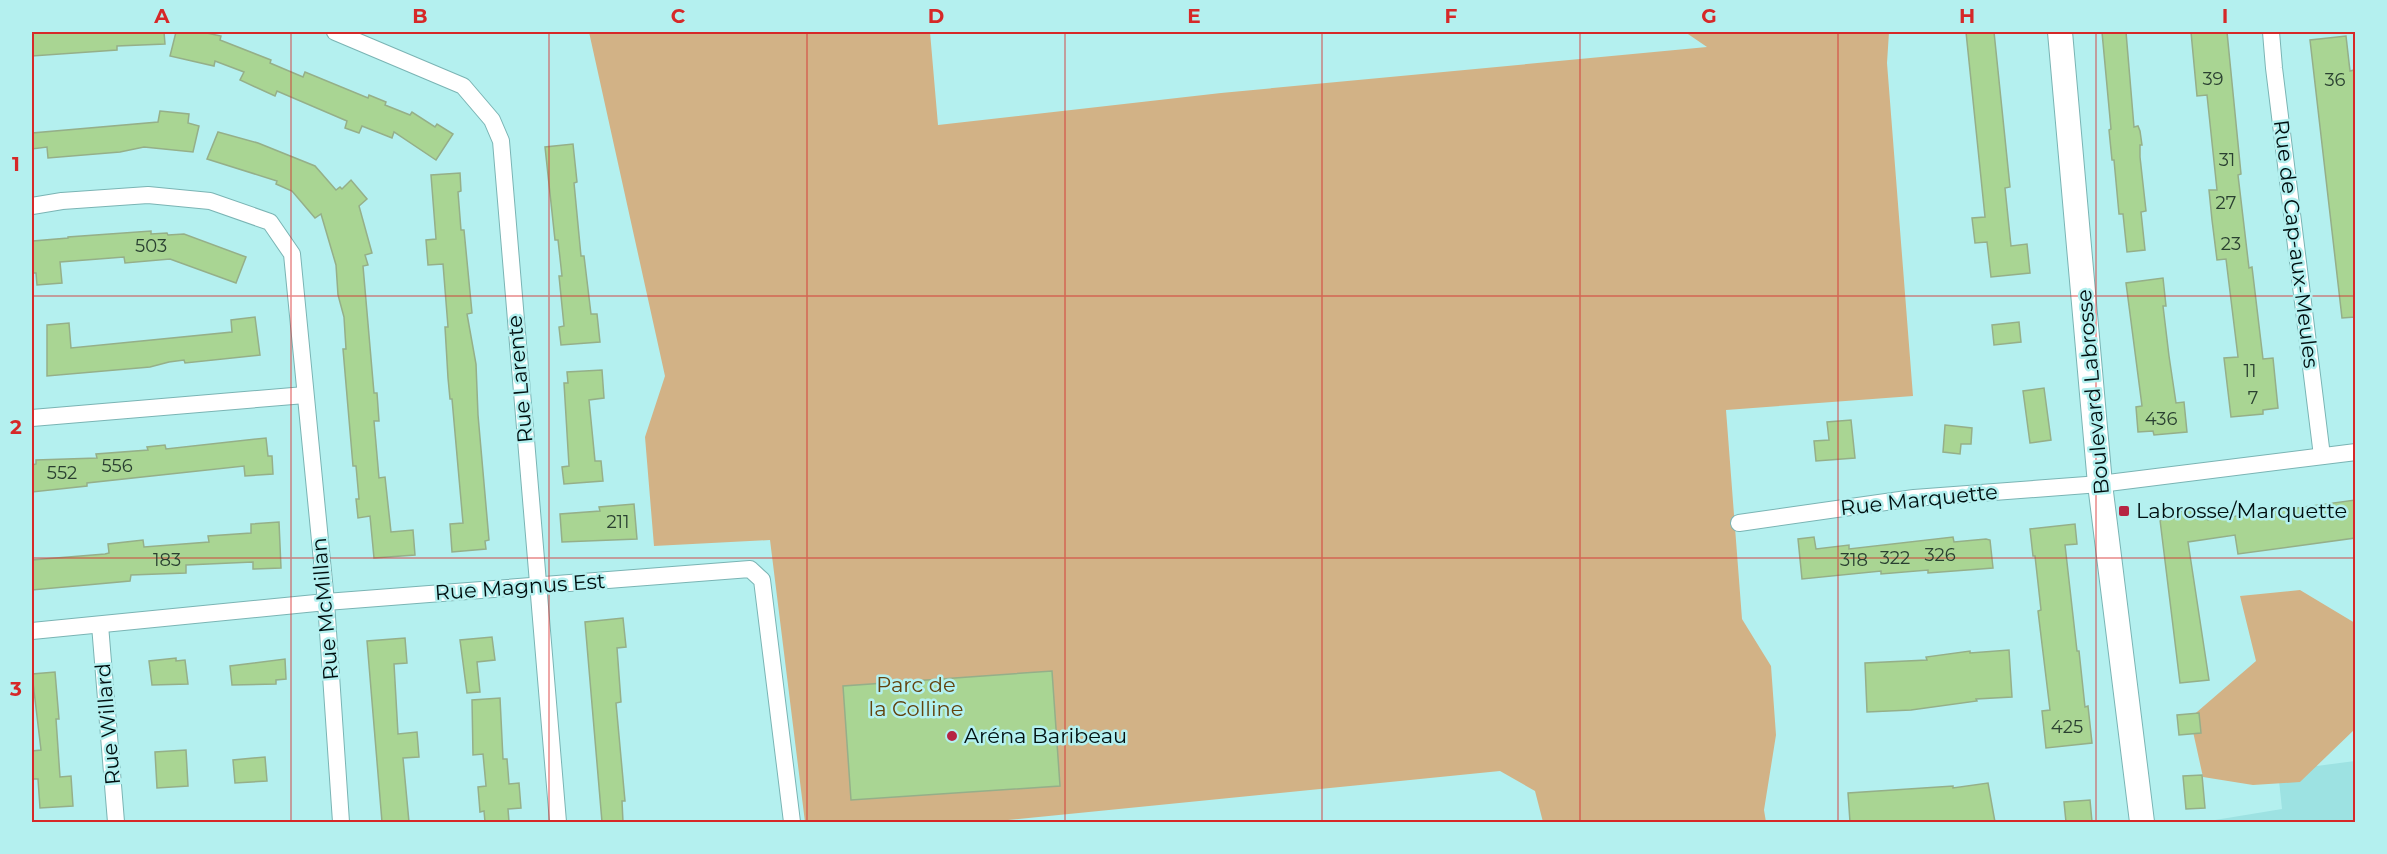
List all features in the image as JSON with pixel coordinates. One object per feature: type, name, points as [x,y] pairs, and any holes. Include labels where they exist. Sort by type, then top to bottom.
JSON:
[{"type":"main road","name":"Boulevard Labrosse","points":[[2060,32],[2100,484],[2142,822]]},
{"type":"street","name":"Rue Larente","points":[[335,32],[464,86],[492,120],[501,141],[536,585],[558,822]]},
{"type":"street","name":"Rue de Cap-aux-Meules","points":[[2271,32],[2322,456]]},
{"type":"street","name":"Rue McMillan","points":[[32,206],[62,201],[148,195],[210,201],[270,222],[292,254],[326,602],[341,822]]},
{"type":"street","points":[[32,418],[305,395]]},
{"type":"street","name":"Rue Marquette","points":[[1739,524],[1776,516],[1914,498],[2100,484],[2355,452]]},
{"type":"street","name":"Rue Magnus Est","points":[[32,631],[326,602],[750,569],[762,580],[792,822]]},
{"type":"street","name":"Rue Willard","points":[[100,625],[116,822]]},
{"type":"shaded area","points":[[2355,761],[2355,822],[2203,822],[2282,809],[2278,771]]},
{"type":"green space","name":"Parc de la Colline","points":[[589,32],[930,32],[938,125],[1221,93],[1707,47],[1685,32],[1889,32],[1887,63],[1913,396],[1726,410],[1742,619],[1771,666],[1776,735],[1764,810],[1766,822],[1543,822],[1535,791],[1500,771],[988,822],[805,822],[770,540],[654,546],[645,437],[665,376]]},
{"type":"green space","points":[[2300,590],[2355,623],[2355,729],[2300,782],[2253,785],[2203,777],[2190,718],[2256,661],[2240,596]]},
{"type":"building","points":[[32,32],[164,32],[165,44],[117,46],[117,50],[32,56]]},
{"type":"building","points":[[176,32],[202,32],[221,36],[220,40],[271,60],[270,63],[303,77],[305,72],[368,98],[369,95],[386,102],[385,105],[410,115],[412,112],[435,127],[437,124],[453,134],[436,160],[394,132],[392,138],[362,126],[359,133],[345,128],[347,121],[277,91],[275,96],[240,80],[244,72],[215,61],[214,66],[170,56]]},
{"type":"building","points":[[1966,32],[1994,32],[2010,187],[2005,188],[2011,246],[2027,244],[2030,273],[1991,277],[1987,242],[1975,243],[1972,218],[1985,217]]},
{"type":"building","points":[[2102,32],[2126,32],[2134,127],[2138,126],[2142,145],[2140,145],[2140,157],[2146,211],[2141,212],[2145,250],[2127,252],[2123,214],[2119,214],[2109,130],[2111,129]]},
{"type":"building","points":[[2191,32],[2227,32],[2241,174],[2238,175],[2249,268],[2252,267],[2263,359],[2273,358],[2278,408],[2263,410],[2263,414],[2231,417],[2224,358],[2238,357],[2226,259],[2217,260],[2209,190],[2217,190],[2207,95],[2197,96]]},
{"type":"building","points":[[2346,36],[2350,71],[2354,70],[2355,86],[2355,317],[2342,318],[2310,40]]},
{"type":"building","points":[[160,111],[189,114],[188,123],[199,126],[193,152],[144,147],[120,152],[48,158],[47,147],[32,149],[32,133],[158,122]]},
{"type":"building","points":[[218,132],[258,143],[315,166],[336,190],[340,187],[342,189],[351,180],[367,199],[359,206],[372,253],[365,255],[368,265],[363,266],[374,393],[377,393],[379,421],[374,421],[379,478],[385,477],[391,532],[413,530],[415,555],[374,558],[370,516],[358,518],[356,499],[359,499],[356,466],[353,466],[343,349],[346,349],[344,317],[338,295],[336,265],[321,214],[315,218],[292,191],[276,184],[277,181],[207,159]]},
{"type":"building","points":[[573,144],[581,256],[584,256],[591,314],[597,314],[600,342],[561,345],[559,327],[564,326],[559,276],[562,276],[558,240],[555,240],[545,147]]},
{"type":"building","points":[[460,173],[461,191],[458,192],[461,230],[464,230],[472,313],[467,314],[476,364],[489,540],[485,541],[486,549],[452,552],[450,524],[463,523],[452,399],[450,399],[448,378],[445,327],[448,327],[443,264],[428,265],[426,240],[436,239],[431,175]]},
{"type":"building","points":[[151,231],[151,234],[184,234],[246,257],[236,283],[170,259],[125,263],[124,257],[60,262],[62,283],[37,285],[36,273],[32,273],[33,241]]},
{"type":"building","points":[[2163,278],[2166,306],[2163,306],[2176,403],[2184,402],[2187,432],[2154,435],[2153,431],[2138,432],[2136,407],[2142,406],[2126,283]]},
{"type":"building","points":[[255,317],[260,355],[185,363],[184,360],[150,367],[47,376],[47,325],[69,323],[71,348],[232,332],[231,320]]},
{"type":"building","points":[[2019,322],[2021,342],[1994,345],[1992,325]]},
{"type":"building","points":[[602,370],[604,398],[589,400],[595,461],[601,461],[603,481],[564,484],[562,467],[569,466],[564,383],[568,383],[567,372]]},
{"type":"building","points":[[2044,388],[2051,440],[2030,443],[2023,391]]},
{"type":"building","points":[[1851,420],[1855,458],[1816,461],[1814,441],[1829,440],[1827,422]]},
{"type":"building","points":[[1945,425],[1972,428],[1971,444],[1961,444],[1960,454],[1943,452]]},
{"type":"building","points":[[266,438],[268,456],[272,456],[273,474],[245,476],[244,466],[87,483],[87,486],[32,492],[32,465],[36,464],[36,460],[97,458],[96,454],[148,450],[147,447],[165,445],[166,449]]},
{"type":"building","points":[[2355,500],[2355,538],[2238,554],[2235,535],[2188,542],[2209,680],[2180,683],[2160,520],[2177,518],[2176,512],[2196,509],[2197,514],[2207,513],[2208,520]]},
{"type":"building","points":[[634,504],[637,539],[562,542],[560,514],[600,511],[599,507]]},
{"type":"building","points":[[279,522],[281,568],[253,569],[253,562],[186,565],[186,573],[131,575],[130,581],[32,590],[32,560],[105,554],[109,553],[108,544],[143,540],[144,547],[209,542],[208,536],[251,533],[251,524]]},
{"type":"building","points":[[2075,524],[2077,544],[2065,545],[2077,651],[2079,651],[2085,707],[2088,706],[2092,743],[2046,748],[2042,711],[2050,710],[2038,611],[2041,610],[2030,529]]},
{"type":"building","points":[[1814,537],[1816,549],[1849,545],[1849,549],[1953,537],[1954,542],[1986,539],[1990,540],[1993,568],[1928,573],[1928,570],[1881,574],[1881,571],[1802,579],[1798,539]]},
{"type":"building","points":[[623,618],[626,647],[617,648],[621,702],[616,703],[625,801],[622,801],[623,822],[602,822],[585,622]]},
{"type":"building","points":[[492,637],[495,660],[477,662],[480,692],[467,693],[460,640]]},
{"type":"building","points":[[405,638],[407,663],[394,664],[398,734],[417,732],[419,757],[403,758],[409,822],[382,822],[367,641]]},
{"type":"building","points":[[2009,650],[2012,697],[1976,699],[1977,701],[1911,710],[1867,712],[1865,663],[1927,660],[1926,657],[1970,651],[1970,653]]},
{"type":"building","points":[[176,658],[176,661],[185,660],[188,684],[152,685],[149,661]]},
{"type":"building","points":[[285,659],[286,679],[276,680],[276,684],[232,685],[230,666]]},
{"type":"building","name":"Aréna Baribeau","points":[[1052,671],[1060,786],[851,800],[843,686]]},
{"type":"building","points":[[55,672],[60,777],[71,776],[73,806],[40,808],[38,779],[32,779],[32,751],[41,750],[32,674]]},
{"type":"building","points":[[500,698],[503,759],[507,759],[509,784],[519,783],[521,808],[508,809],[509,822],[485,822],[484,811],[480,812],[478,787],[486,786],[483,754],[473,755],[472,700]]},
{"type":"building","points":[[2199,713],[2201,733],[2179,735],[2177,715]]},
{"type":"building","points":[[186,750],[188,786],[157,788],[155,752]]},
{"type":"building","points":[[265,757],[267,781],[235,783],[233,760]]},
{"type":"building","points":[[2202,775],[2205,808],[2186,809],[2183,776]]},
{"type":"building","points":[[1988,783],[1995,822],[1850,822],[1848,793],[1953,786],[1953,788]]},
{"type":"building","points":[[2090,800],[2092,822],[2066,822],[2064,802]]},
{"type":"place","name":"Labrosse/Marquette","points":[[2124,511]]},
{"type":"place","name":"Aréna Baribeau","points":[[952,736]]}]
